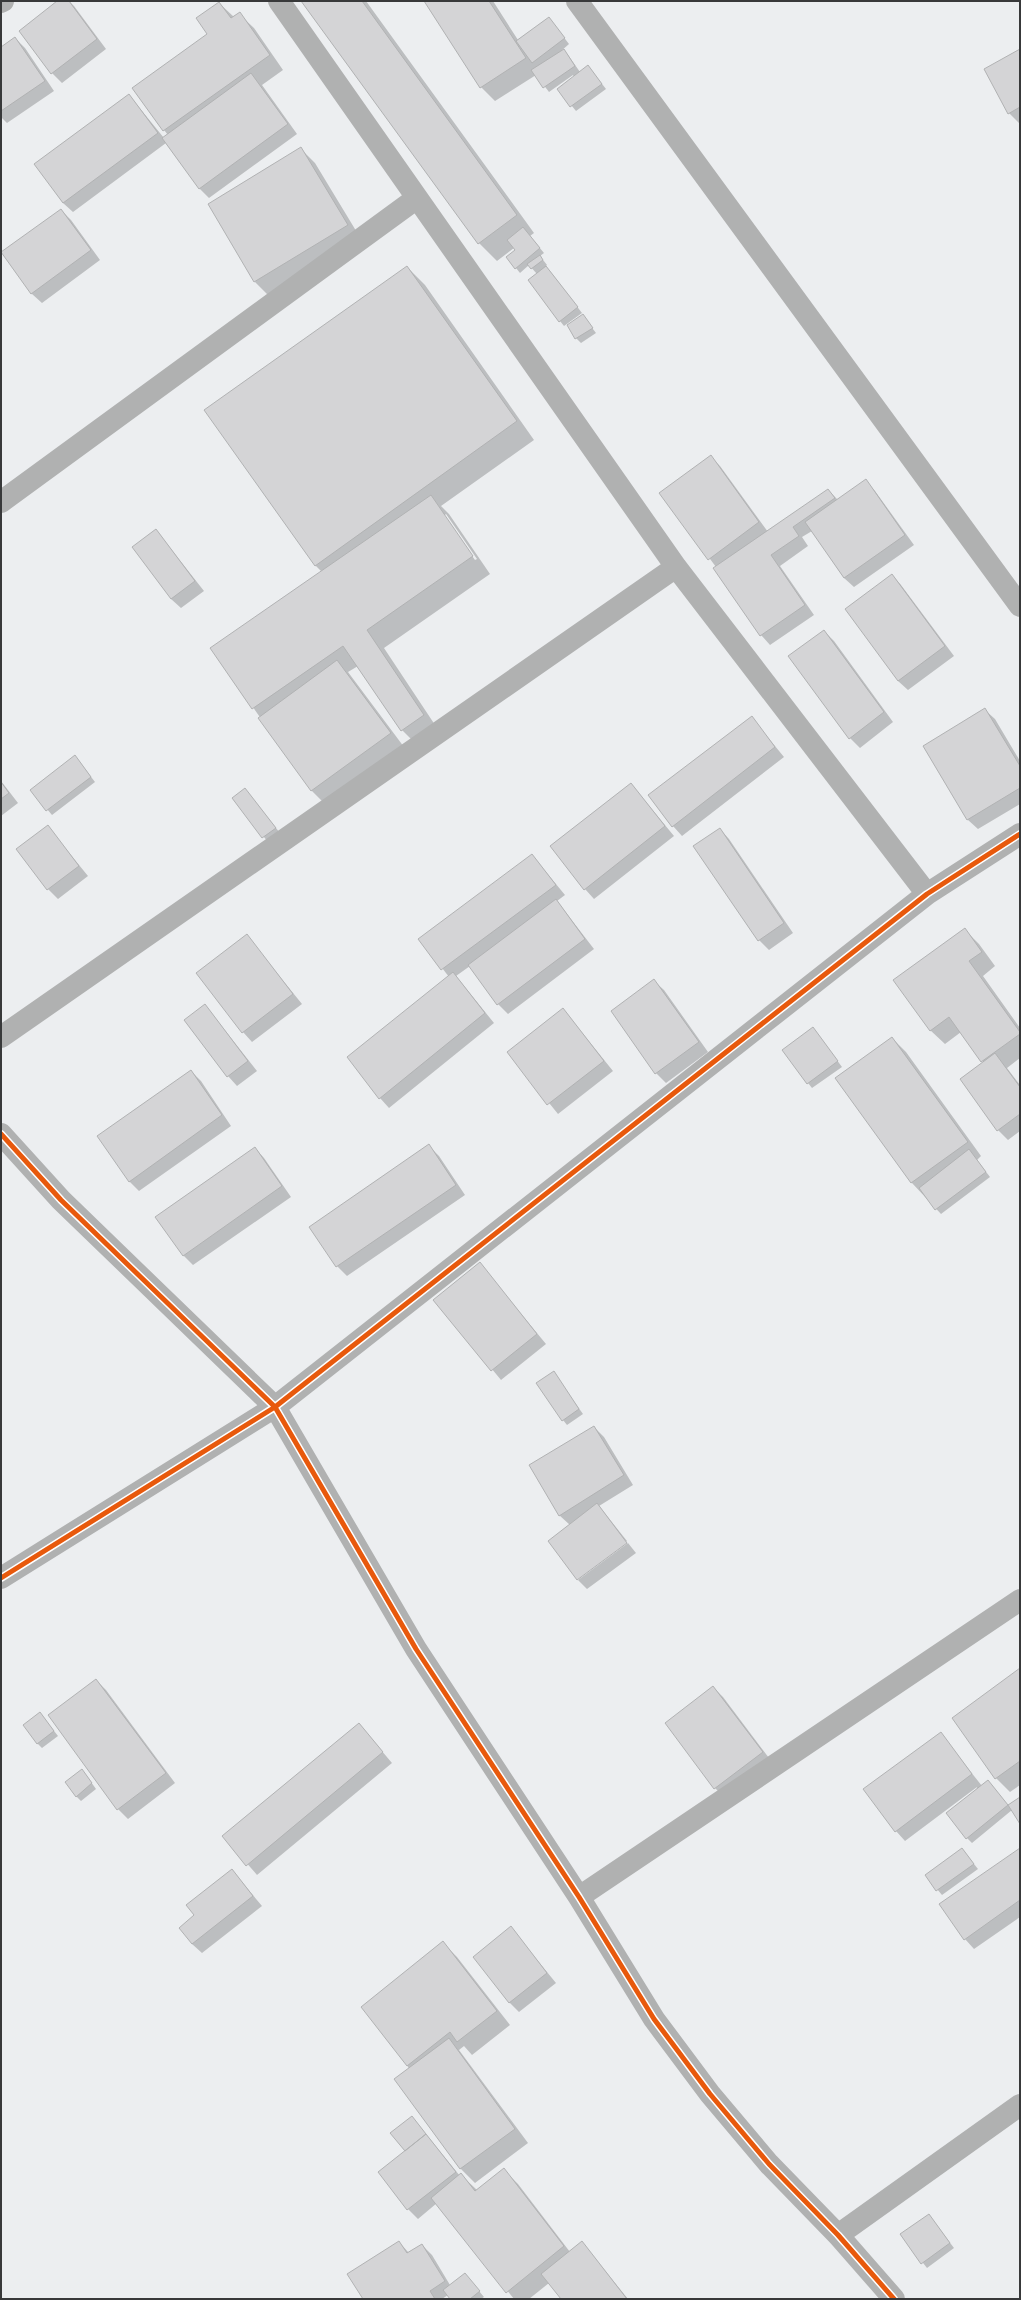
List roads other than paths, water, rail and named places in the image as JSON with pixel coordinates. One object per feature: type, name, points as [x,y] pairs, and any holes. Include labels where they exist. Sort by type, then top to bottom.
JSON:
[{"type":"street","points":[[279,1],[676,567],[927,894]]},
{"type":"street","points":[[577,1],[1020,606]]},
{"type":"street","points":[[1,502],[417,198]]},
{"type":"street","points":[[1,1037],[676,567]]},
{"type":"street","points":[[1,1578],[275,1406],[927,894],[1020,834]]},
{"type":"street","points":[[1,1134],[61,1200],[275,1406],[416,1649],[579,1897],[654,2019],[710,2094],[769,2164],[838,2234],[894,2299]]},
{"type":"street","points":[[579,1897],[1020,1600]]},
{"type":"street","points":[[838,2234],[1020,2105]]}]
